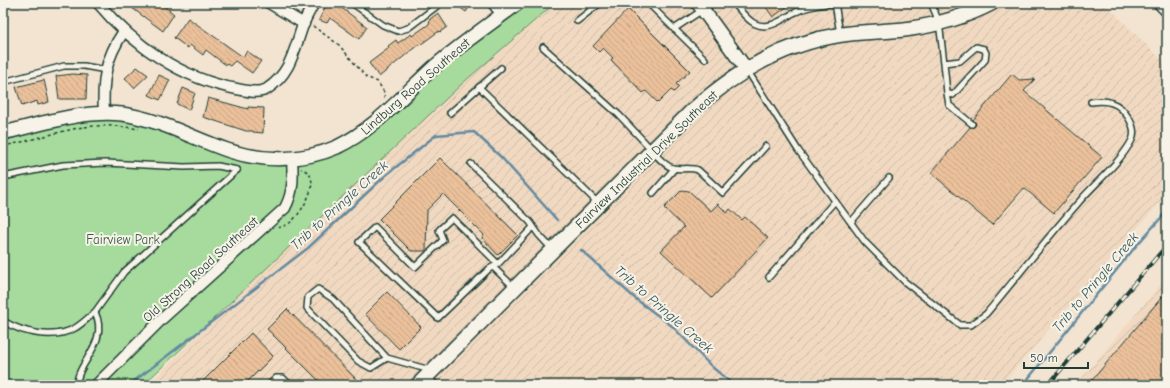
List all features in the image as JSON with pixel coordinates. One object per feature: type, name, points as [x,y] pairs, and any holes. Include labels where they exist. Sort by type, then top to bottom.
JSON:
[{"type":"main road","name":"Fairview Industrial Drive Southeast","points":[[428,379],[515,288],[652,151],[711,95],[746,69],[794,47],[840,35],[908,29],[973,12],[992,3]]},
{"type":"main road","points":[[1161,3],[1167,9]]},
{"type":"street","points":[[98,3],[124,31],[156,56],[200,79],[251,92],[265,90],[275,82],[287,68],[296,51],[314,3]]},
{"type":"street","points":[[269,3],[306,24]]},
{"type":"street","points":[[493,3],[502,14]]},
{"type":"street","name":"Lindburg Road Southeast","points":[[3,134],[78,115],[123,115],[141,118],[176,129],[228,150],[292,163],[336,147],[370,128],[437,65],[518,3]]},
{"type":"street","points":[[705,6],[746,69]]},
{"type":"street","points":[[104,114],[104,81],[106,70],[113,46],[124,31]]},
{"type":"street","name":"Old Strong Road Southeast","points":[[96,385],[163,318],[286,208],[291,198],[293,187],[292,163]]},
{"type":"lane","points":[[356,4],[383,25],[398,32],[408,28],[441,3]]},
{"type":"lane","points":[[577,21],[600,3]]},
{"type":"lane","points":[[648,3],[705,59]]},
{"type":"lane","points":[[734,3],[748,21],[754,24],[766,26],[779,22],[800,9],[832,3]]},
{"type":"lane","points":[[835,3],[840,35]]},
{"type":"lane","points":[[931,3],[939,22],[949,104],[972,124]]},
{"type":"lane","points":[[674,29],[705,6]]},
{"type":"lane","points":[[543,47],[619,115],[668,166],[674,169],[693,168],[698,170],[723,193],[766,146]]},
{"type":"lane","points":[[944,63],[960,61],[976,47],[984,49],[986,53],[985,60],[955,94],[947,93]]},
{"type":"lane","points":[[3,82],[64,66],[84,66],[106,70]]},
{"type":"lane","points":[[450,113],[501,68]]},
{"type":"lane","points":[[746,69],[798,150],[865,242],[905,282],[960,325],[971,325],[979,321],[986,314],[1079,202],[1121,156],[1133,138],[1133,130],[1130,120],[1121,109],[1113,103],[1101,100],[1091,102]]},
{"type":"lane","points":[[479,87],[599,204]]},
{"type":"lane","points":[[3,176],[63,165],[106,162],[184,167],[218,166],[237,170],[124,272],[96,312],[75,328],[58,333],[26,331],[3,321]]},
{"type":"lane","points":[[471,164],[533,227],[553,250]]},
{"type":"lane","points":[[653,193],[674,169]]},
{"type":"lane","points":[[850,222],[889,178]]},
{"type":"lane","points":[[769,277],[835,201]]},
{"type":"lane","points":[[515,288],[496,266],[452,218],[439,230],[443,240],[415,267],[375,227],[359,242],[438,318],[489,269],[496,266],[533,227]]},
{"type":"lane","points":[[387,358],[371,368],[358,361],[307,308],[308,297],[318,289],[333,299],[387,358],[428,379]]},
{"type":"lane","points":[[77,385],[78,375],[92,352],[98,334],[99,320],[96,312]]},
{"type":"lane","points":[[269,385],[276,378],[283,378],[290,385]]},
{"type":"path","points":[[306,24],[339,45],[366,77],[378,82],[385,94],[382,101]]},
{"type":"path","points":[[3,146],[36,139],[70,129],[93,126],[122,126],[144,130]]},
{"type":"path","points":[[262,230],[285,226],[292,222],[311,192],[313,184],[309,172],[292,163]]},
{"type":"shaded area","points":[[546,3],[1104,3],[1167,65],[1167,194],[1001,385],[148,385],[480,52]]},
{"type":"shaded area","points":[[1167,277],[1167,385],[1076,385]]},
{"type":"green space","name":"Fairview Park","points":[[518,3],[555,3],[464,82],[143,385],[3,385],[3,133],[111,114],[258,157],[336,147]]},
{"type":"building","points":[[136,3],[160,3],[174,14],[163,31],[132,8]]},
{"type":"building","points":[[327,3],[335,3],[367,27],[359,39],[330,18],[327,23],[319,20]]},
{"type":"building","points":[[454,3],[472,3],[466,12]]},
{"type":"building","points":[[763,3],[792,3],[773,17]]},
{"type":"building","points":[[628,9],[690,71],[676,84],[679,87],[674,92],[671,90],[658,103],[646,91],[643,93],[611,60],[613,58],[603,48],[599,52],[593,46]]},
{"type":"building","points":[[438,13],[447,27],[420,45],[419,44],[379,77],[369,63],[389,48],[388,46],[396,40],[398,43],[411,34],[412,36],[429,24],[430,19]]},
{"type":"building","points":[[188,18],[243,57],[247,51],[261,61],[252,73],[235,61],[230,66],[227,64],[226,65],[206,50],[203,55],[190,45],[188,48],[174,38]]},
{"type":"building","points":[[137,67],[148,75],[134,88],[125,78]]},
{"type":"building","points":[[73,74],[87,75],[86,99],[59,99],[56,76]]},
{"type":"building","points":[[1012,74],[1019,80],[1035,79],[1024,91],[1102,157],[1054,213],[1024,188],[992,225],[931,173],[970,127],[975,126],[976,123],[973,120]]},
{"type":"building","points":[[159,75],[170,80],[160,100],[149,95]]},
{"type":"building","points":[[44,80],[49,102],[38,105],[37,101],[22,106],[16,87]]},
{"type":"building","points":[[183,88],[195,93],[189,110],[177,104]]},
{"type":"building","points":[[208,98],[248,109],[248,107],[264,108],[263,133],[246,131],[203,117]]},
{"type":"building","points":[[440,158],[518,235],[498,255],[482,238],[484,235],[443,194],[427,210],[426,251],[411,251],[379,219]]},
{"type":"building","points":[[682,190],[689,191],[711,211],[718,204],[727,213],[730,209],[742,220],[745,217],[768,238],[712,298],[661,251],[684,227],[664,208]]},
{"type":"building","points":[[1167,291],[1167,385],[1088,385]]},
{"type":"building","points":[[387,292],[421,327],[399,349],[365,314]]},
{"type":"building","points":[[287,309],[362,385],[323,385],[267,329]]},
{"type":"building","points":[[251,333],[273,356],[244,385],[199,385]]},
{"type":"waterway","name":"Trib to Pringle Creek","points":[[129,385],[308,248],[385,176],[436,135],[474,132],[502,158],[557,220]]},
{"type":"waterway","name":"Trib to Pringle Creek","points":[[1023,385],[1136,246],[1167,211]]},
{"type":"waterway","name":"Trib to Pringle Creek","points":[[581,250],[637,300],[672,326],[712,367],[734,385]]},
{"type":"railway","points":[[1048,385],[1167,245]]}]
